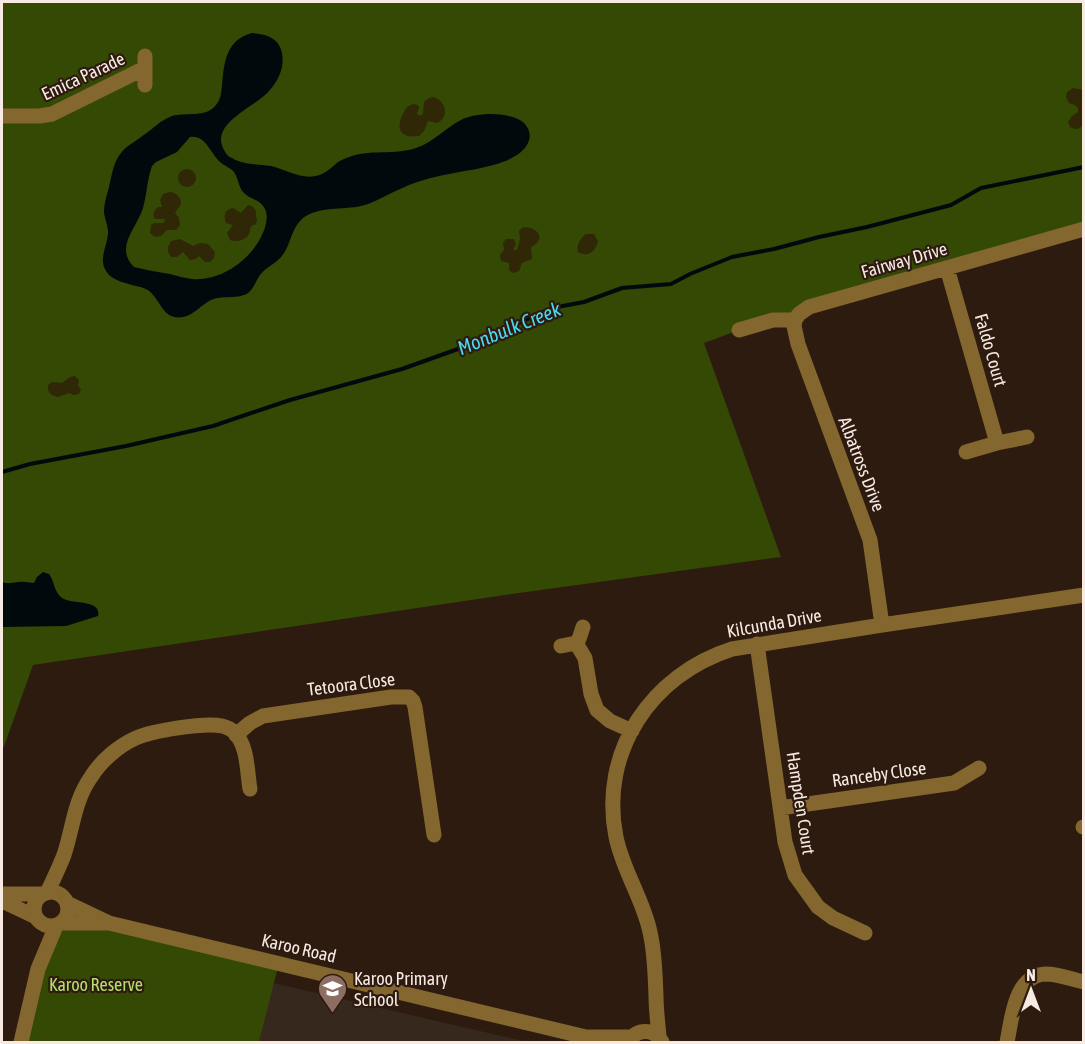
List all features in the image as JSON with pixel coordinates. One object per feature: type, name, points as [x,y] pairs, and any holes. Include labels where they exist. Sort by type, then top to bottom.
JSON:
[{"type":"street","name":"Emica Parade","points":[[2,116],[52,114],[145,62],[146,85]]},
{"type":"street","name":"Fairway Drive","points":[[740,330],[773,320],[795,320],[809,307],[1083,229]]},
{"type":"street","name":"Faldo Court","points":[[947,268],[997,443]]},
{"type":"street","name":"Albatross Drive","points":[[795,320],[798,344],[870,540],[882,625]]},
{"type":"street","points":[[966,452],[1027,437]]},
{"type":"street","name":"Kilcunda Drive","points":[[661,1040],[651,933],[620,852],[614,820],[613,789],[621,755],[632,731],[649,705],[664,688],[678,676],[709,657],[732,649],[1083,595]]},
{"type":"street","points":[[583,627],[579,639],[569,644],[582,650],[591,694],[597,710],[610,722],[632,731]]},
{"type":"street","name":"Hampden Court","points":[[757,644],[787,854],[801,885],[822,911],[866,933]]},
{"type":"street","name":"Tetoora Close","points":[[236,735],[263,716],[398,696],[409,697],[416,707],[434,835]]},
{"type":"street","points":[[38,969],[35,904],[45,893],[64,854],[76,806],[89,780],[104,761],[136,738],[197,726],[220,725],[229,729],[241,742],[250,789]]},
{"type":"street","name":"Ranceby Close","points":[[780,808],[954,783],[979,768]]},
{"type":"street","points":[[21,1042],[38,969],[59,924],[67,916],[64,854]]},
{"type":"street","points":[[2,894],[57,893],[66,901]]},
{"type":"street","points":[[2,901],[46,926],[59,924]]},
{"type":"street","name":"Karoo Road","points":[[66,901],[109,923],[592,1040],[633,1037],[650,1032],[661,1040]]},
{"type":"street","name":"Karoo Road","points":[[59,924],[109,923]]},
{"type":"street","points":[[1007,1042],[1017,997],[1029,979],[1045,974],[1083,982]]},
{"type":"street","name":"Kilcunda Drive","points":[[633,1037],[649,1017],[656,996]]},
{"type":"shaded area","points":[[252,33],[272,38],[280,47],[283,62],[280,75],[271,89],[235,117],[223,131],[221,139],[223,148],[227,155],[236,160],[271,166],[302,176],[315,176],[324,173],[338,162],[358,154],[406,151],[416,148],[461,120],[485,114],[503,115],[519,120],[528,129],[529,141],[522,151],[504,162],[423,180],[361,206],[309,214],[296,226],[282,256],[260,275],[247,294],[215,299],[187,316],[172,316],[165,311],[150,291],[115,279],[106,271],[103,257],[108,227],[104,209],[113,169],[123,150],[164,120],[172,116],[207,112],[216,105],[220,96],[228,53],[243,36]],"holes":[[[190,137],[204,142],[220,162],[234,172],[244,193],[263,206],[267,217],[261,236],[245,259],[229,270],[211,277],[192,279],[134,267],[128,260],[126,245],[143,208],[152,166],[177,152]]]},
{"type":"shaded area","points":[[43,572],[49,574],[61,597],[68,601],[86,603],[96,607],[98,616],[66,626],[2,627],[2,582],[34,583]]},
{"type":"shaded area","name":"Karoo Primary School","points":[[273,983],[527,1042],[259,1042]]},
{"type":"green space","points":[[2,2],[1083,2],[1083,229],[739,330],[704,343],[781,557],[505,595],[33,665],[2,752]]},
{"type":"green space","name":"Karoo Reserve","points":[[82,923],[279,963],[259,1042],[21,1042],[56,926]]},
{"type":"sand","points":[[1073,88],[1084,90],[1083,124],[1080,128],[1075,129],[1070,127],[1068,122],[1078,112],[1078,108],[1069,103],[1066,97],[1067,92]]},
{"type":"sand","points":[[434,97],[444,106],[444,117],[437,123],[428,121],[419,136],[405,135],[400,129],[400,124],[407,107],[413,104],[418,105],[417,114],[421,116],[424,102]]},
{"type":"sand","points":[[187,169],[193,172],[196,178],[193,184],[187,187],[181,184],[178,178],[181,172]]},
{"type":"sand","points":[[170,192],[177,194],[180,199],[181,204],[175,213],[180,225],[176,230],[167,230],[161,236],[155,237],[150,233],[151,225],[165,221],[155,219],[155,210],[162,207],[160,200],[163,194]]},
{"type":"sand","points":[[248,205],[256,211],[256,224],[251,226],[249,234],[243,240],[230,240],[227,233],[233,225],[226,223],[225,213],[233,208],[241,213]]},
{"type":"sand","points":[[523,227],[536,231],[539,234],[539,240],[531,247],[532,259],[522,263],[519,271],[513,273],[509,270],[509,263],[501,261],[500,255],[504,250],[503,243],[506,239],[514,239],[516,244],[513,250],[517,250],[520,239],[519,231]]},
{"type":"sand","points":[[586,234],[594,234],[598,241],[593,250],[588,254],[582,254],[578,252],[578,247],[580,240]]},
{"type":"sand","points":[[180,239],[193,246],[200,243],[208,244],[215,252],[214,258],[210,262],[205,262],[199,256],[190,260],[183,252],[177,257],[171,257],[168,247],[171,241]]},
{"type":"sand","points":[[75,376],[79,380],[78,386],[81,389],[79,394],[69,393],[58,397],[51,395],[48,385],[52,382],[62,383]]},
{"type":"waterway","name":"Monbulk Creek","points":[[2,472],[30,464],[126,446],[213,426],[290,400],[402,369],[472,344],[552,308],[584,302],[622,288],[671,284],[732,257],[867,227],[951,205],[981,188],[1084,167]]},
{"type":"place","name":"Karoo Primary School","points":[[333,1014]]}]
